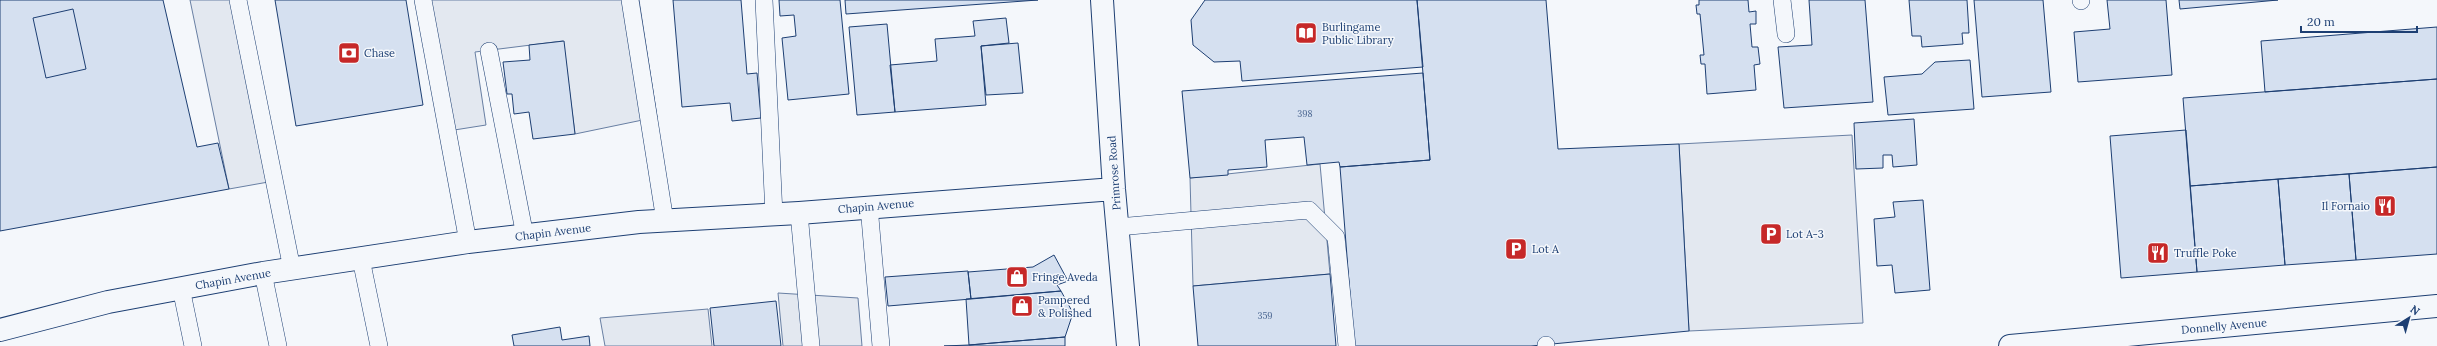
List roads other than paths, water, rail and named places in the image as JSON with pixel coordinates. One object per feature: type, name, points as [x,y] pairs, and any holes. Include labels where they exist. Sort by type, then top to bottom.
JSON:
[{"type":"street","name":"Primrose Road","points":[[1102,0],[1114,189],[1128,346]]},
{"type":"street","name":"Chapin Avenue","points":[[0,330],[108,302],[181,288],[263,273],[362,260],[468,242],[665,221],[774,215],[869,206],[1114,189]]},
{"type":"street","name":"Donnelly Avenue","points":[[2010,346],[2073,343],[2437,306]]},
{"type":"lane","points":[[238,0],[292,269]]},
{"type":"lane","points":[[423,0],[468,242]]},
{"type":"lane","points":[[630,0],[665,221]]},
{"type":"lane","points":[[764,0],[774,215]]},
{"type":"lane","points":[[1782,0],[1786,34]]},
{"type":"lane","points":[[489,51],[525,236]]},
{"type":"lane","points":[[869,206],[881,346]]},
{"type":"lane","points":[[1118,227],[1309,210],[1336,237],[1347,346]]},
{"type":"lane","points":[[799,213],[811,346]]},
{"type":"lane","points":[[362,260],[379,346]]},
{"type":"lane","points":[[263,273],[278,346]]},
{"type":"lane","points":[[181,288],[193,346]]},
{"type":"place","name":"Burlingame Public Library","points":[[1306,33]]},
{"type":"place","name":"Chase","points":[[349,53]]},
{"type":"place","name":"Il Fornaio","points":[[2385,206]]},
{"type":"place","name":"Lot A-3","points":[[1771,234]]},
{"type":"place","name":"Lot A","points":[[1516,249]]},
{"type":"place","name":"Truffle Poke","points":[[2158,253]]},
{"type":"place","name":"Fringe Aveda","points":[[1017,277]]},
{"type":"place","name":"Pampered & Polished","points":[[1022,306]]}]
